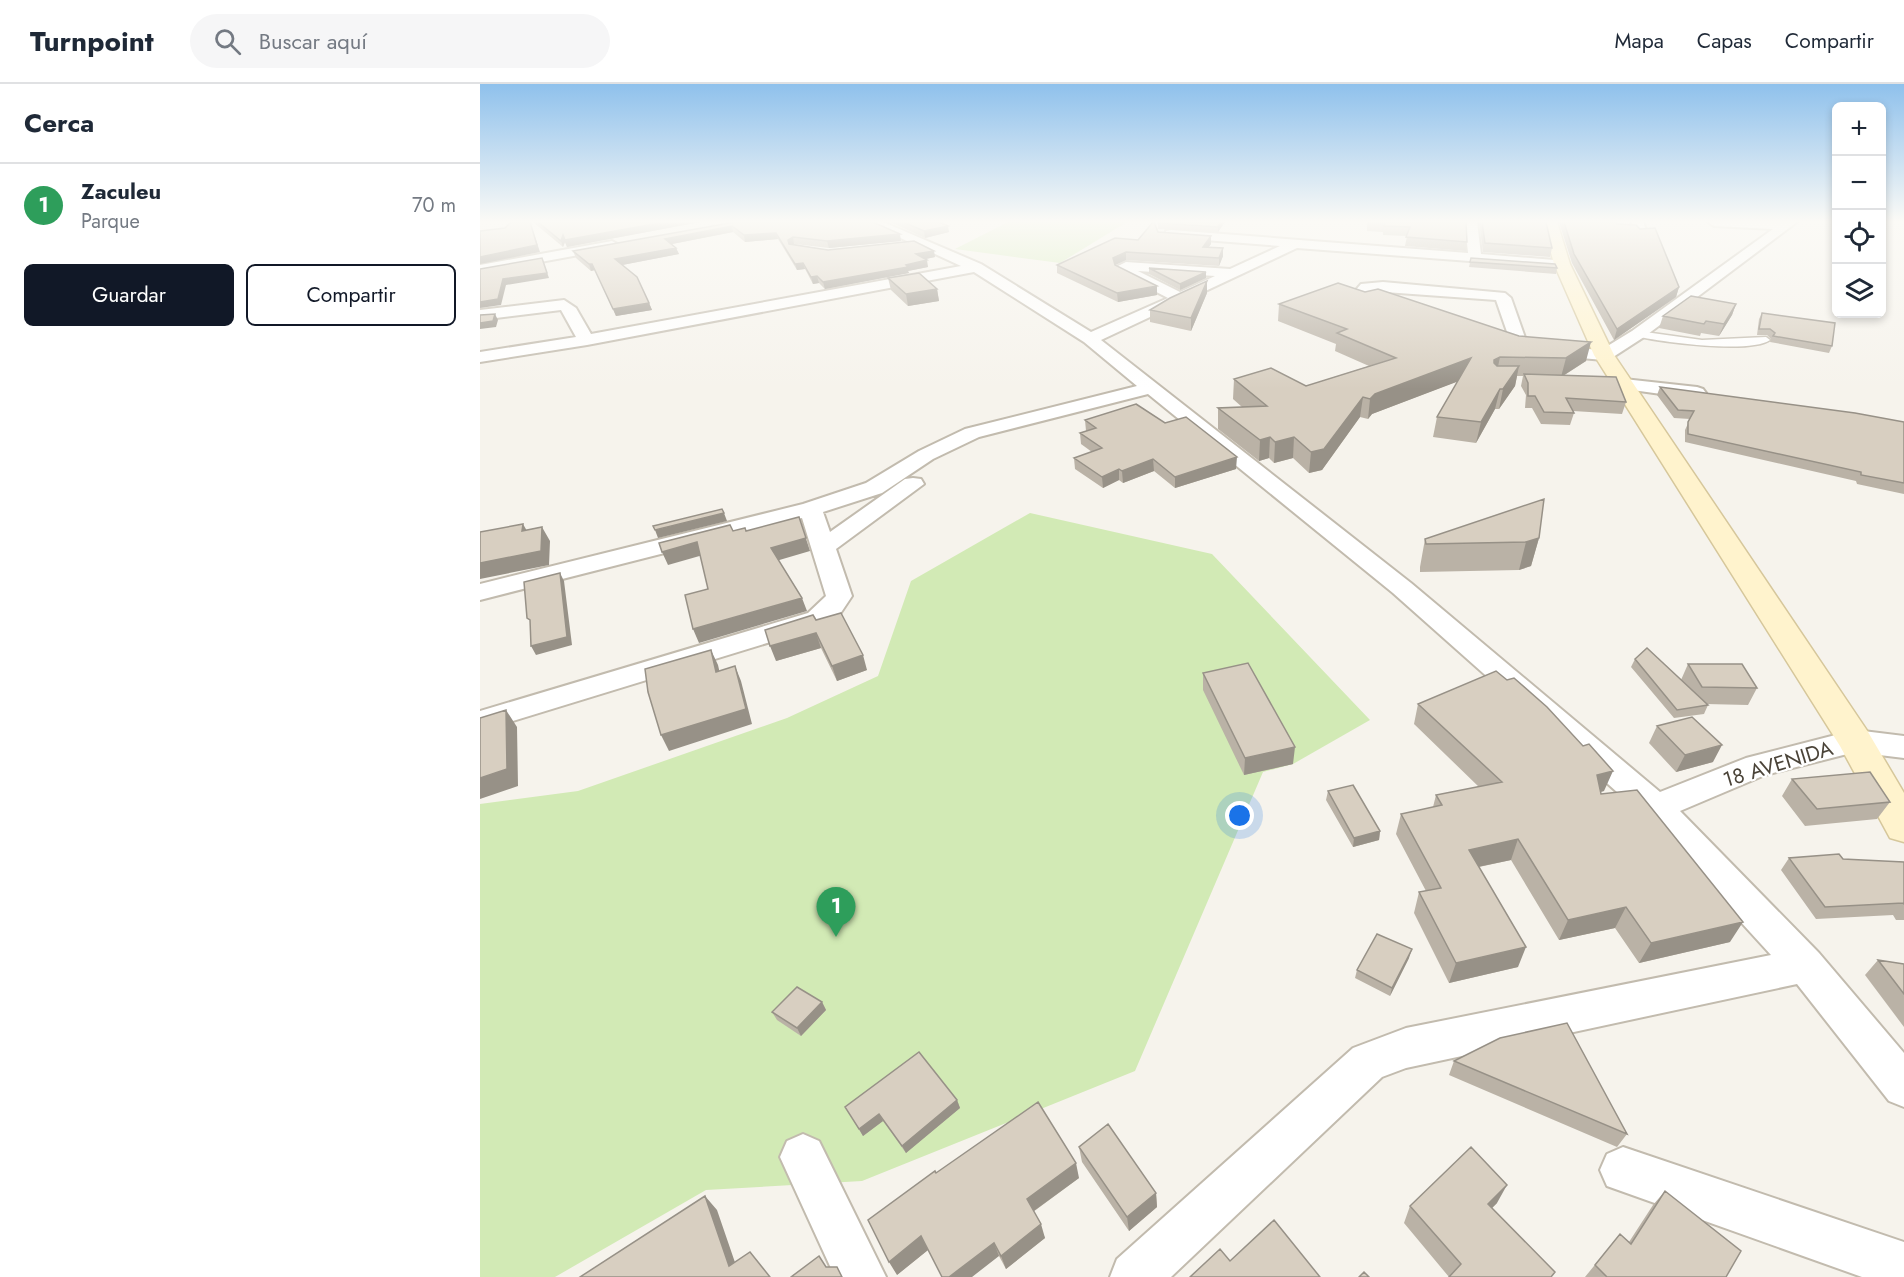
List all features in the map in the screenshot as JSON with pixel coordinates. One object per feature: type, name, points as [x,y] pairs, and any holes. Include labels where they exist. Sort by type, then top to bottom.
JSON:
[{"type":"street","points":[[480,357],[918,278]]},
{"type":"street","points":[[993,278],[1090,339],[1402,588],[1656,807],[1805,965],[1904,1086]]},
{"type":"street","points":[[1140,278],[1178,297]]},
{"type":"street","points":[[1090,339],[1221,278]]},
{"type":"street","points":[[1568,278],[1616,384],[1855,741],[1904,827]]},
{"type":"street","points":[[1411,311],[1368,296],[1362,291],[1366,287],[1383,286],[1500,296],[1503,298],[1513,347],[1604,355],[1638,334],[1715,278]]},
{"type":"street","points":[[480,315],[564,305],[568,306],[578,329],[587,339]]},
{"type":"street","points":[[1616,384],[1715,396]]},
{"type":"street","points":[[480,592],[811,509],[874,488],[933,451],[972,434],[1158,394]]},
{"type":"street","points":[[824,547],[944,462],[964,452],[1158,394]]},
{"type":"street","points":[[480,721],[817,619],[831,608],[839,596],[811,509]]},
{"type":"street","name":"18 AVENIDA","points":[[1656,807],[1757,766],[1855,741],[1904,747]]},
{"type":"street","points":[[1135,1277],[1368,1062],[1406,1048],[1805,965]]},
{"type":"street","points":[[803,1157],[861,1277]]},
{"type":"street","points":[[1623,1170],[1904,1267]]},
{"type":"lane","points":[[1638,334],[1691,343],[1739,343],[1766,340]]},
{"type":"green space","points":[[1030,513],[1212,554],[1370,720],[1293,764],[1263,772],[1135,1071],[862,1181],[706,1190],[555,1277],[480,1277],[480,804],[578,791],[787,718],[878,676],[911,581]]},
{"type":"building","points":[[480,278],[513,278],[503,279],[498,299],[480,302]]},
{"type":"building","points":[[598,278],[637,278],[649,303],[613,309]]},
{"type":"building","points":[[819,278],[848,278],[823,282]]},
{"type":"building","points":[[888,278],[924,278],[937,289],[906,294]]},
{"type":"building","points":[[1084,278],[1140,278],[1157,286],[1117,293]]},
{"type":"building","points":[[1168,278],[1194,278],[1180,284]]},
{"type":"building","points":[[1588,278],[1675,278],[1679,287],[1617,329]]},
{"type":"building","points":[[1207,281],[1191,318],[1150,310],[1170,298]]},
{"type":"building","points":[[1338,283],[1365,292],[1378,289],[1519,336],[1591,342],[1566,358],[1500,357],[1494,360],[1497,366],[1519,366],[1503,389],[1500,389],[1481,422],[1437,417],[1471,358],[1375,394],[1370,399],[1363,397],[1324,449],[1311,452],[1294,437],[1275,442],[1270,437],[1260,440],[1218,408],[1267,406],[1234,379],[1271,368],[1306,386],[1396,358],[1337,333],[1347,329],[1279,304]]},
{"type":"building","points":[[1691,296],[1736,304],[1724,324],[1706,321],[1704,324],[1663,316]]},
{"type":"building","points":[[1762,313],[1835,323],[1832,346],[1773,336],[1775,333],[1770,329],[1759,329]]},
{"type":"building","points":[[495,314],[493,321],[480,323],[480,315]]},
{"type":"building","points":[[1524,374],[1616,377],[1626,402],[1566,398],[1574,413],[1544,412],[1535,396],[1528,396],[1528,383]]},
{"type":"building","points":[[1660,387],[1855,413],[1904,422],[1904,483],[1688,434],[1688,422],[1694,411],[1678,410]]},
{"type":"building","points":[[1136,404],[1165,423],[1186,417],[1237,457],[1175,477],[1153,459],[1122,471],[1119,469],[1102,477],[1074,458],[1102,448],[1080,433],[1096,428],[1085,420]]},
{"type":"building","points":[[1544,499],[1539,538],[1526,542],[1426,544],[1425,539]]},
{"type":"building","points":[[722,509],[724,513],[655,530],[653,526]]},
{"type":"building","points":[[799,517],[806,538],[771,548],[802,598],[693,629],[685,595],[708,589],[697,542],[662,552],[659,543],[730,525],[733,531],[745,528],[746,531]]},
{"type":"building","points":[[523,524],[522,531],[542,527],[541,551],[480,563],[480,532]]},
{"type":"building","points":[[560,573],[567,637],[531,646],[530,620],[527,618],[524,582]]},
{"type":"building","points":[[841,613],[863,655],[832,666],[816,633],[770,646],[765,630],[813,615],[816,620]]},
{"type":"building","points":[[1647,648],[1708,705],[1677,710],[1635,659]]},
{"type":"building","points":[[711,650],[716,672],[735,666],[746,709],[661,735],[648,692],[645,669]]},
{"type":"building","points":[[1248,663],[1295,747],[1245,758],[1203,673]]},
{"type":"building","points":[[1688,664],[1742,664],[1757,688],[1702,687]]},
{"type":"building","points":[[1496,671],[1507,680],[1514,678],[1547,707],[1583,746],[1589,744],[1613,771],[1597,775],[1601,794],[1637,790],[1743,922],[1651,943],[1626,907],[1568,920],[1518,839],[1469,850],[1526,947],[1456,963],[1419,892],[1441,888],[1401,814],[1442,805],[1436,795],[1502,782],[1418,704]]},
{"type":"building","points":[[506,710],[507,769],[480,778],[480,718]]},
{"type":"building","points":[[1692,717],[1722,745],[1685,755],[1657,726]]},
{"type":"building","points":[[1870,772],[1890,802],[1817,809],[1792,779]]},
{"type":"building","points":[[1353,785],[1380,831],[1354,838],[1328,791]]},
{"type":"building","points":[[1839,854],[1843,859],[1904,862],[1904,904],[1825,907],[1789,858]]},
{"type":"building","points":[[1377,934],[1412,949],[1392,988],[1357,970]]},
{"type":"building","points":[[1878,960],[1904,964],[1904,994]]},
{"type":"building","points":[[797,987],[822,1002],[797,1028],[772,1012]]},
{"type":"building","points":[[1567,1023],[1627,1134],[1454,1061],[1500,1038]]},
{"type":"building","points":[[919,1052],[957,1100],[902,1146],[879,1114],[859,1129],[845,1107]]},
{"type":"building","points":[[1038,1102],[1076,1163],[1027,1199],[1041,1224],[1001,1256],[994,1243],[949,1277],[942,1277],[921,1236],[889,1262],[868,1220],[935,1171],[936,1173]]},
{"type":"building","points":[[1108,1124],[1156,1193],[1127,1217],[1079,1147]]},
{"type":"building","points":[[1471,1147],[1507,1185],[1488,1204],[1555,1272],[1551,1277],[1449,1277],[1461,1264],[1410,1206]]},
{"type":"building","points":[[1665,1191],[1741,1251],[1726,1277],[1607,1277],[1595,1265],[1620,1234],[1631,1244]]},
{"type":"building","points":[[705,1196],[729,1266],[750,1252],[770,1277],[580,1277]]},
{"type":"building","points":[[1274,1220],[1320,1277],[1190,1277],[1220,1249],[1230,1261]]},
{"type":"building","points":[[819,1256],[826,1267],[837,1267],[842,1277],[791,1277]]},
{"type":"building","points":[[1364,1272],[1369,1277],[1359,1277]]},
{"type":"place","name":"Zaculeu","points":[[836,937]]}]
